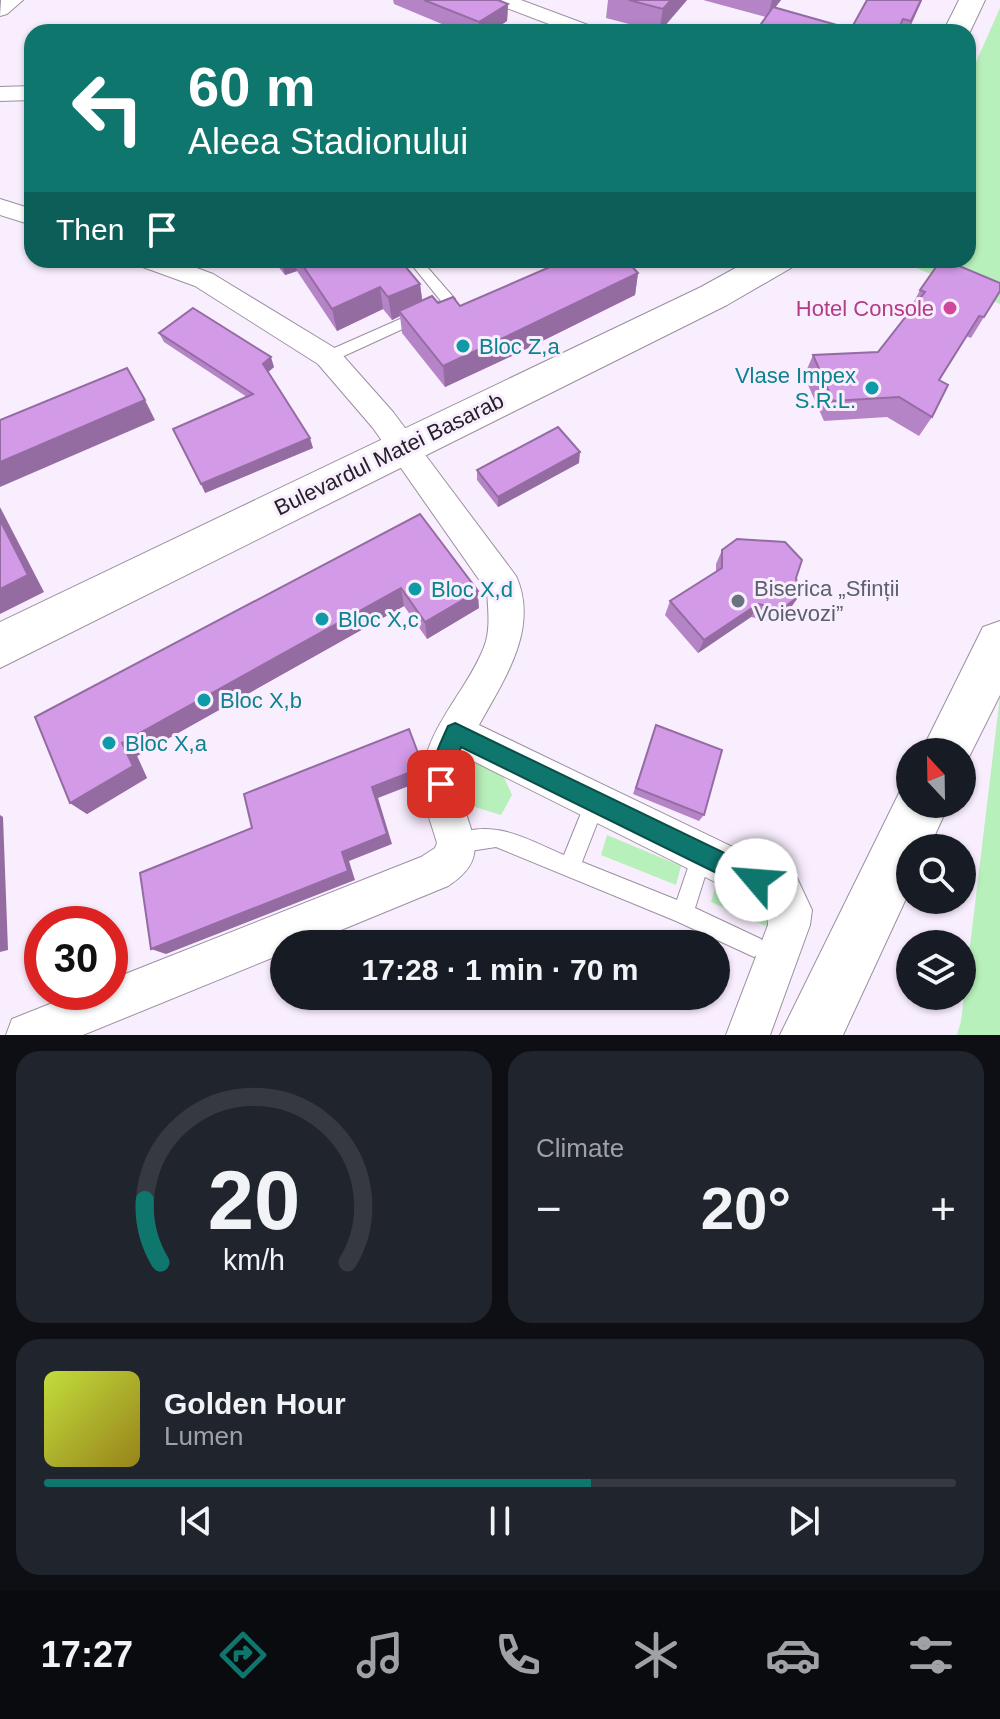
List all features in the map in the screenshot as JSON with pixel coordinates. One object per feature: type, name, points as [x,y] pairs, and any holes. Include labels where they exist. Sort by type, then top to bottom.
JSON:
[{"type":"main road","points":[[961,24],[972,0]]},
{"type":"main road","name":"Bulevardul Matei Basarab","points":[[0,646],[714,296],[764,268]]},
{"type":"main road","points":[[954,738],[1000,643]]},
{"type":"main road","points":[[811,1035],[915,818]]},
{"type":"street","points":[[0,10],[13,0]]},
{"type":"street","points":[[503,0],[567,24]]},
{"type":"street","points":[[543,24],[571,0]]},
{"type":"street","points":[[0,94],[24,93]]},
{"type":"street","points":[[0,207],[24,214]]},
{"type":"street","points":[[28,1035],[434,872],[451,861],[457,843],[441,784],[445,760],[455,733],[502,649],[506,616],[504,587],[383,420],[328,357],[198,270]]},
{"type":"street","points":[[455,733],[782,893],[791,910],[748,1035]]},
{"type":"lane","points":[[328,357],[450,302],[421,268]]},
{"type":"lane","points":[[570,866],[595,803]]},
{"type":"lane","points":[[457,843],[496,837],[683,913],[754,946]]},
{"type":"lane","points":[[683,913],[702,853]]},
{"type":"green space","points":[[1000,8],[1000,304],[917,268],[976,268],[976,62]]},
{"type":"green space","points":[[1000,696],[1000,1035],[957,1035],[962,1010],[976,1010],[976,930],[972,930]]},
{"type":"green space","points":[[461,756],[503,775],[512,795],[501,815],[468,805],[469,784],[454,770]]},
{"type":"green space","points":[[607,835],[681,866],[676,885],[601,855]]},
{"type":"green space","points":[[716,885],[772,910],[768,927],[711,902]]},
{"type":"building","points":[[424,0],[498,0],[508,4],[479,22]]},
{"type":"building","points":[[629,0],[671,0],[663,9]]},
{"type":"building","points":[[867,0],[921,0],[911,21],[903,19],[901,24],[854,24]]},
{"type":"building","points":[[773,7],[833,24],[761,24]]},
{"type":"building","points":[[304,268],[407,268],[420,284],[388,297],[380,287],[332,309]]},
{"type":"building","points":[[548,268],[633,268],[638,273],[443,366],[399,311],[432,296],[438,303],[453,297],[460,306]]},
{"type":"building","points":[[935,268],[964,268],[1000,283],[1000,291],[984,317],[979,316],[939,380],[948,385],[932,417],[899,397],[833,401],[813,355],[878,352],[925,292],[920,290]]},
{"type":"building","points":[[193,308],[271,357],[263,364],[310,438],[201,484],[173,429],[253,394],[159,333]]},
{"type":"building","points":[[127,368],[145,400],[0,462],[0,420]]},
{"type":"building","points":[[558,427],[580,452],[498,497],[477,470]]},
{"type":"building","points":[[420,514],[478,591],[425,622],[401,588],[122,743],[133,766],[70,803],[35,717]]},
{"type":"building","points":[[0,520],[28,575],[0,589]]},
{"type":"building","name":"Biserica „Sfinții Voievozi”","points":[[737,539],[785,542],[802,560],[796,578],[799,596],[782,609],[758,604],[704,640],[670,601],[722,568],[722,550]]},
{"type":"building","points":[[656,725],[722,750],[704,815],[636,788]]},
{"type":"building","points":[[409,729],[418,753],[416,770],[372,787],[387,834],[342,852],[348,871],[151,949],[140,873],[252,828],[244,794]]},
{"type":"place","name":"Hotel Console","points":[[950,308]]},
{"type":"place","name":"Bloc Z,a","points":[[463,346]]},
{"type":"place","name":"Vlase Impex S.R.L.","points":[[872,388]]},
{"type":"place","name":"Bloc X,d","points":[[415,589]]},
{"type":"place","name":"Biserica „Sfinții Voievozi”","points":[[738,601]]},
{"type":"place","name":"Bloc X,c","points":[[322,619]]},
{"type":"place","name":"Bloc X,b","points":[[204,700]]},
{"type":"place","name":"Bloc X,a","points":[[109,743]]},
{"type":"route","points":[[441,784],[445,760],[455,733],[756,880]]}]
